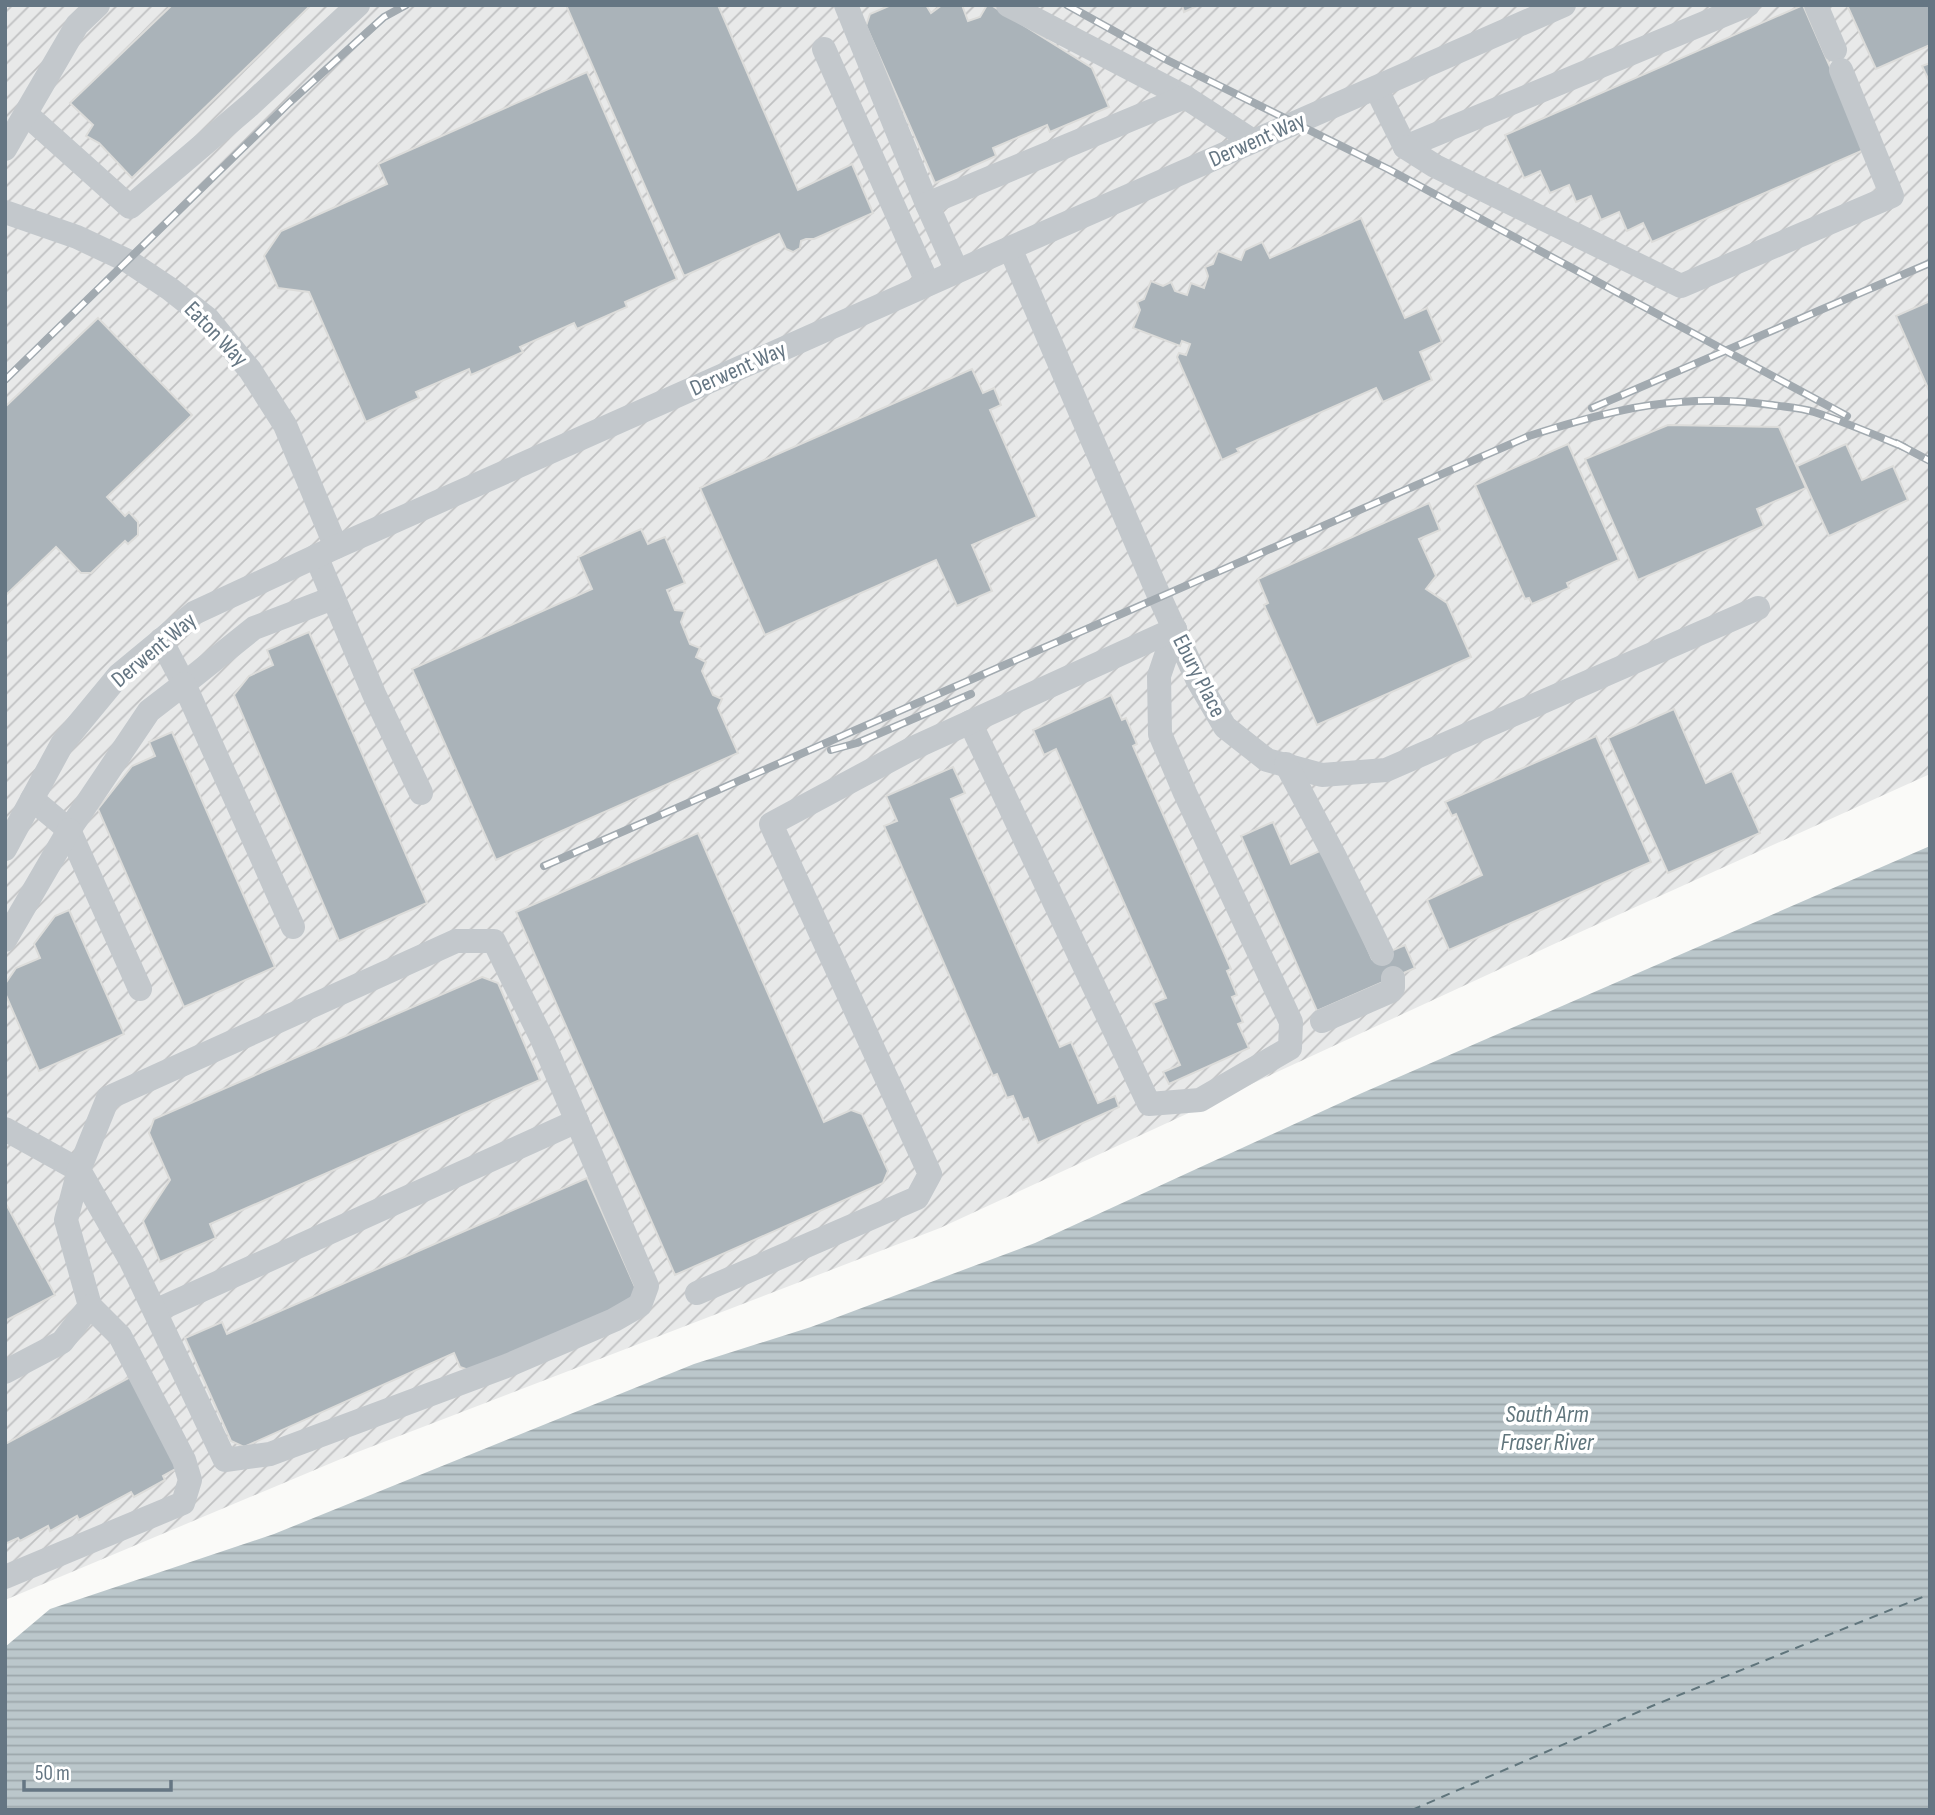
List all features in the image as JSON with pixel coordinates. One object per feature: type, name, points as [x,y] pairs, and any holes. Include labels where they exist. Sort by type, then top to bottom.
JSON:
[{"type":"street","points":[[6,147],[77,25],[98,5]]},
{"type":"street","points":[[26,114],[130,207],[250,105],[358,5]]},
{"type":"street","points":[[846,5],[957,271]]},
{"type":"street","points":[[1008,5],[1185,97],[1253,141]]},
{"type":"street","name":"Derwent Way","points":[[5,849],[62,744],[78,724],[119,675],[194,613],[957,271],[1564,5]]},
{"type":"street","points":[[1405,147],[1748,5]]},
{"type":"street","points":[[1376,88],[1405,147],[1435,166],[1681,286],[1892,197],[1816,5]]},
{"type":"street","points":[[824,49],[928,284]]},
{"type":"street","points":[[927,204],[1185,97]]},
{"type":"street","name":"Eaton Way","points":[[5,212],[77,237],[128,261],[208,319],[250,370],[285,425],[326,552],[333,598],[421,793]]},
{"type":"street","name":"Ebury Place","points":[[1010,248],[1154,585],[1198,681],[1225,727],[1267,760],[1322,775],[1386,770],[1758,608]]},
{"type":"street","points":[[5,940],[69,830],[149,711],[254,628],[333,598]]},
{"type":"street","points":[[697,1293],[918,1198],[930,1174],[771,824],[911,749],[1175,629]]},
{"type":"street","points":[[970,722],[1149,1104],[1200,1100],[1290,1048],[1291,1022],[1160,734],[1159,676],[1175,629]]},
{"type":"street","points":[[161,640],[184,684],[293,928]]},
{"type":"street","points":[[1286,764],[1382,954]]},
{"type":"street","points":[[32,799],[69,830],[140,989]]},
{"type":"street","points":[[5,1129],[79,1170],[131,1261],[225,1460],[270,1454],[509,1365],[614,1321],[640,1305],[647,1286],[542,1039],[494,940],[456,941],[108,1098],[79,1170],[66,1220],[90,1306],[120,1336],[184,1460],[190,1480],[183,1503],[5,1577]]},
{"type":"street","points":[[1322,1021],[1391,991],[1392,978]]},
{"type":"street","points":[[155,1311],[577,1121]]},
{"type":"street","points":[[5,1372],[62,1342],[90,1306]]},
{"type":"shaded area","points":[[5,5],[1930,5],[1930,774],[1567,938],[940,1228],[355,1453],[5,1600]]},
{"type":"water","name":"South Arm Fraser River","points":[[1930,846],[1930,1810],[5,1810],[5,1647],[50,1609],[274,1534],[694,1364],[811,1327],[1035,1243],[1362,1093]]},
{"type":"building","points":[[172,5],[311,5],[132,178],[99,143],[86,136],[93,125],[70,103]]},
{"type":"building","points":[[566,5],[718,5],[798,190],[852,164],[873,213],[814,239],[801,241],[800,248],[793,252],[786,249],[779,234],[684,276]]},
{"type":"building","points":[[891,5],[926,5],[931,13],[942,5],[962,5],[968,21],[980,17],[987,5],[991,5],[1092,68],[1109,107],[1050,132],[1047,125],[993,148],[996,156],[935,183],[866,26],[870,14]]},
{"type":"building","points":[[1182,5],[1199,5],[1184,12]]},
{"type":"building","points":[[1803,5],[1866,149],[1652,242],[1643,223],[1627,231],[1619,212],[1601,220],[1591,196],[1576,202],[1569,185],[1550,193],[1540,171],[1524,178],[1505,135]]},
{"type":"building","points":[[1847,5],[1930,5],[1930,45],[1876,69]]},
{"type":"building","points":[[1930,63],[1930,83],[1922,66]]},
{"type":"building","points":[[587,72],[677,279],[625,302],[627,307],[577,329],[574,323],[520,347],[523,352],[471,375],[469,369],[416,392],[419,398],[366,422],[309,292],[278,288],[264,256],[281,231],[387,184],[378,164]]},
{"type":"building","points":[[1361,218],[1405,318],[1427,308],[1442,342],[1420,352],[1432,380],[1383,402],[1376,388],[1237,449],[1239,452],[1222,460],[1177,357],[1179,353],[1186,355],[1190,344],[1182,341],[1180,346],[1133,328],[1140,310],[1137,302],[1144,299],[1151,281],[1163,286],[1171,282],[1175,291],[1187,295],[1191,283],[1204,288],[1208,276],[1205,267],[1213,264],[1218,251],[1241,260],[1245,250],[1262,242],[1270,258]]},
{"type":"building","points":[[1930,301],[1930,393],[1896,316]]},
{"type":"building","points":[[98,318],[192,415],[107,497],[125,516],[129,512],[138,522],[138,535],[128,544],[125,541],[91,573],[81,573],[56,547],[5,596],[5,407]]},
{"type":"building","points":[[972,369],[983,393],[994,388],[1001,405],[990,410],[1037,517],[972,545],[992,591],[957,606],[936,560],[765,635],[700,488]]},
{"type":"building","points":[[1668,425],[1779,427],[1806,488],[1757,509],[1764,526],[1638,580],[1585,459]]},
{"type":"building","points":[[1568,444],[1619,560],[1567,583],[1569,588],[1532,604],[1529,598],[1525,599],[1475,485]]},
{"type":"building","points":[[1846,444],[1862,480],[1893,466],[1908,500],[1829,536],[1797,466]]},
{"type":"building","points":[[1429,503],[1440,530],[1419,539],[1436,576],[1426,589],[1447,603],[1471,657],[1317,725],[1264,605],[1268,603],[1258,579]]},
{"type":"building","points":[[641,529],[648,544],[665,537],[685,583],[667,590],[675,610],[685,611],[681,622],[690,644],[700,648],[696,657],[706,662],[702,671],[713,695],[722,699],[718,708],[738,753],[496,860],[412,669],[592,589],[578,557]]},
{"type":"building","points":[[309,632],[427,903],[339,941],[234,695],[249,676],[273,665],[267,650]]},
{"type":"building","points":[[1111,695],[1122,720],[1126,718],[1137,744],[1133,746],[1231,969],[1227,971],[1237,995],[1232,997],[1243,1022],[1238,1024],[1249,1048],[1169,1084],[1163,1072],[1180,1065],[1153,1003],[1166,998],[1056,749],[1044,755],[1033,730]]},
{"type":"building","points":[[1674,709],[1706,783],[1732,771],[1760,833],[1668,873],[1608,738]]},
{"type":"building","points":[[172,732],[275,967],[184,1007],[98,809],[132,766],[155,756],[149,742]]},
{"type":"building","points":[[1596,736],[1651,862],[1449,950],[1427,900],[1482,875],[1456,814],[1452,816],[1445,802]]},
{"type":"building","points":[[953,767],[965,793],[951,799],[1060,1047],[1071,1042],[1098,1103],[1115,1096],[1119,1107],[1038,1143],[1028,1118],[1023,1120],[1013,1096],[1007,1098],[997,1074],[993,1076],[884,826],[897,821],[886,796]]},
{"type":"building","points":[[1273,822],[1291,864],[1324,849],[1372,959],[1405,945],[1415,968],[1317,1011],[1241,836]]},
{"type":"building","points":[[698,833],[824,1122],[851,1110],[862,1114],[888,1171],[883,1183],[675,1275],[516,912]]},
{"type":"building","points":[[69,910],[124,1034],[39,1071],[5,993],[5,984],[16,968],[40,958],[34,944],[55,916]]},
{"type":"building","points":[[482,977],[498,983],[540,1080],[210,1224],[216,1238],[160,1262],[143,1221],[170,1180],[149,1133],[154,1119]]},
{"type":"building","points":[[587,1178],[636,1289],[628,1304],[474,1372],[460,1367],[454,1353],[244,1447],[231,1441],[185,1338],[222,1322],[227,1334]]},
{"type":"building","points":[[5,1202],[55,1295],[5,1321]]},
{"type":"building","points":[[134,1375],[183,1465],[163,1476],[165,1480],[134,1497],[131,1492],[79,1520],[77,1516],[50,1531],[48,1526],[20,1541],[18,1538],[5,1544],[5,1444]]},
{"type":"ferry route","points":[[1412,1810],[1652,1706],[1930,1594]]},
{"type":"railway","points":[[5,380],[289,103],[384,17],[406,5]]},
{"type":"railway","points":[[1067,5],[1163,58],[1388,169],[1847,416]]},
{"type":"railway","points":[[1592,408],[1930,263]]},
{"type":"railway","points":[[544,866],[1529,436],[1560,426],[1648,405],[1739,401],[1814,412],[1904,447]]},
{"type":"railway","points":[[1896,443],[1930,461]]},
{"type":"railway","points":[[831,750],[857,743],[971,694]]}]
